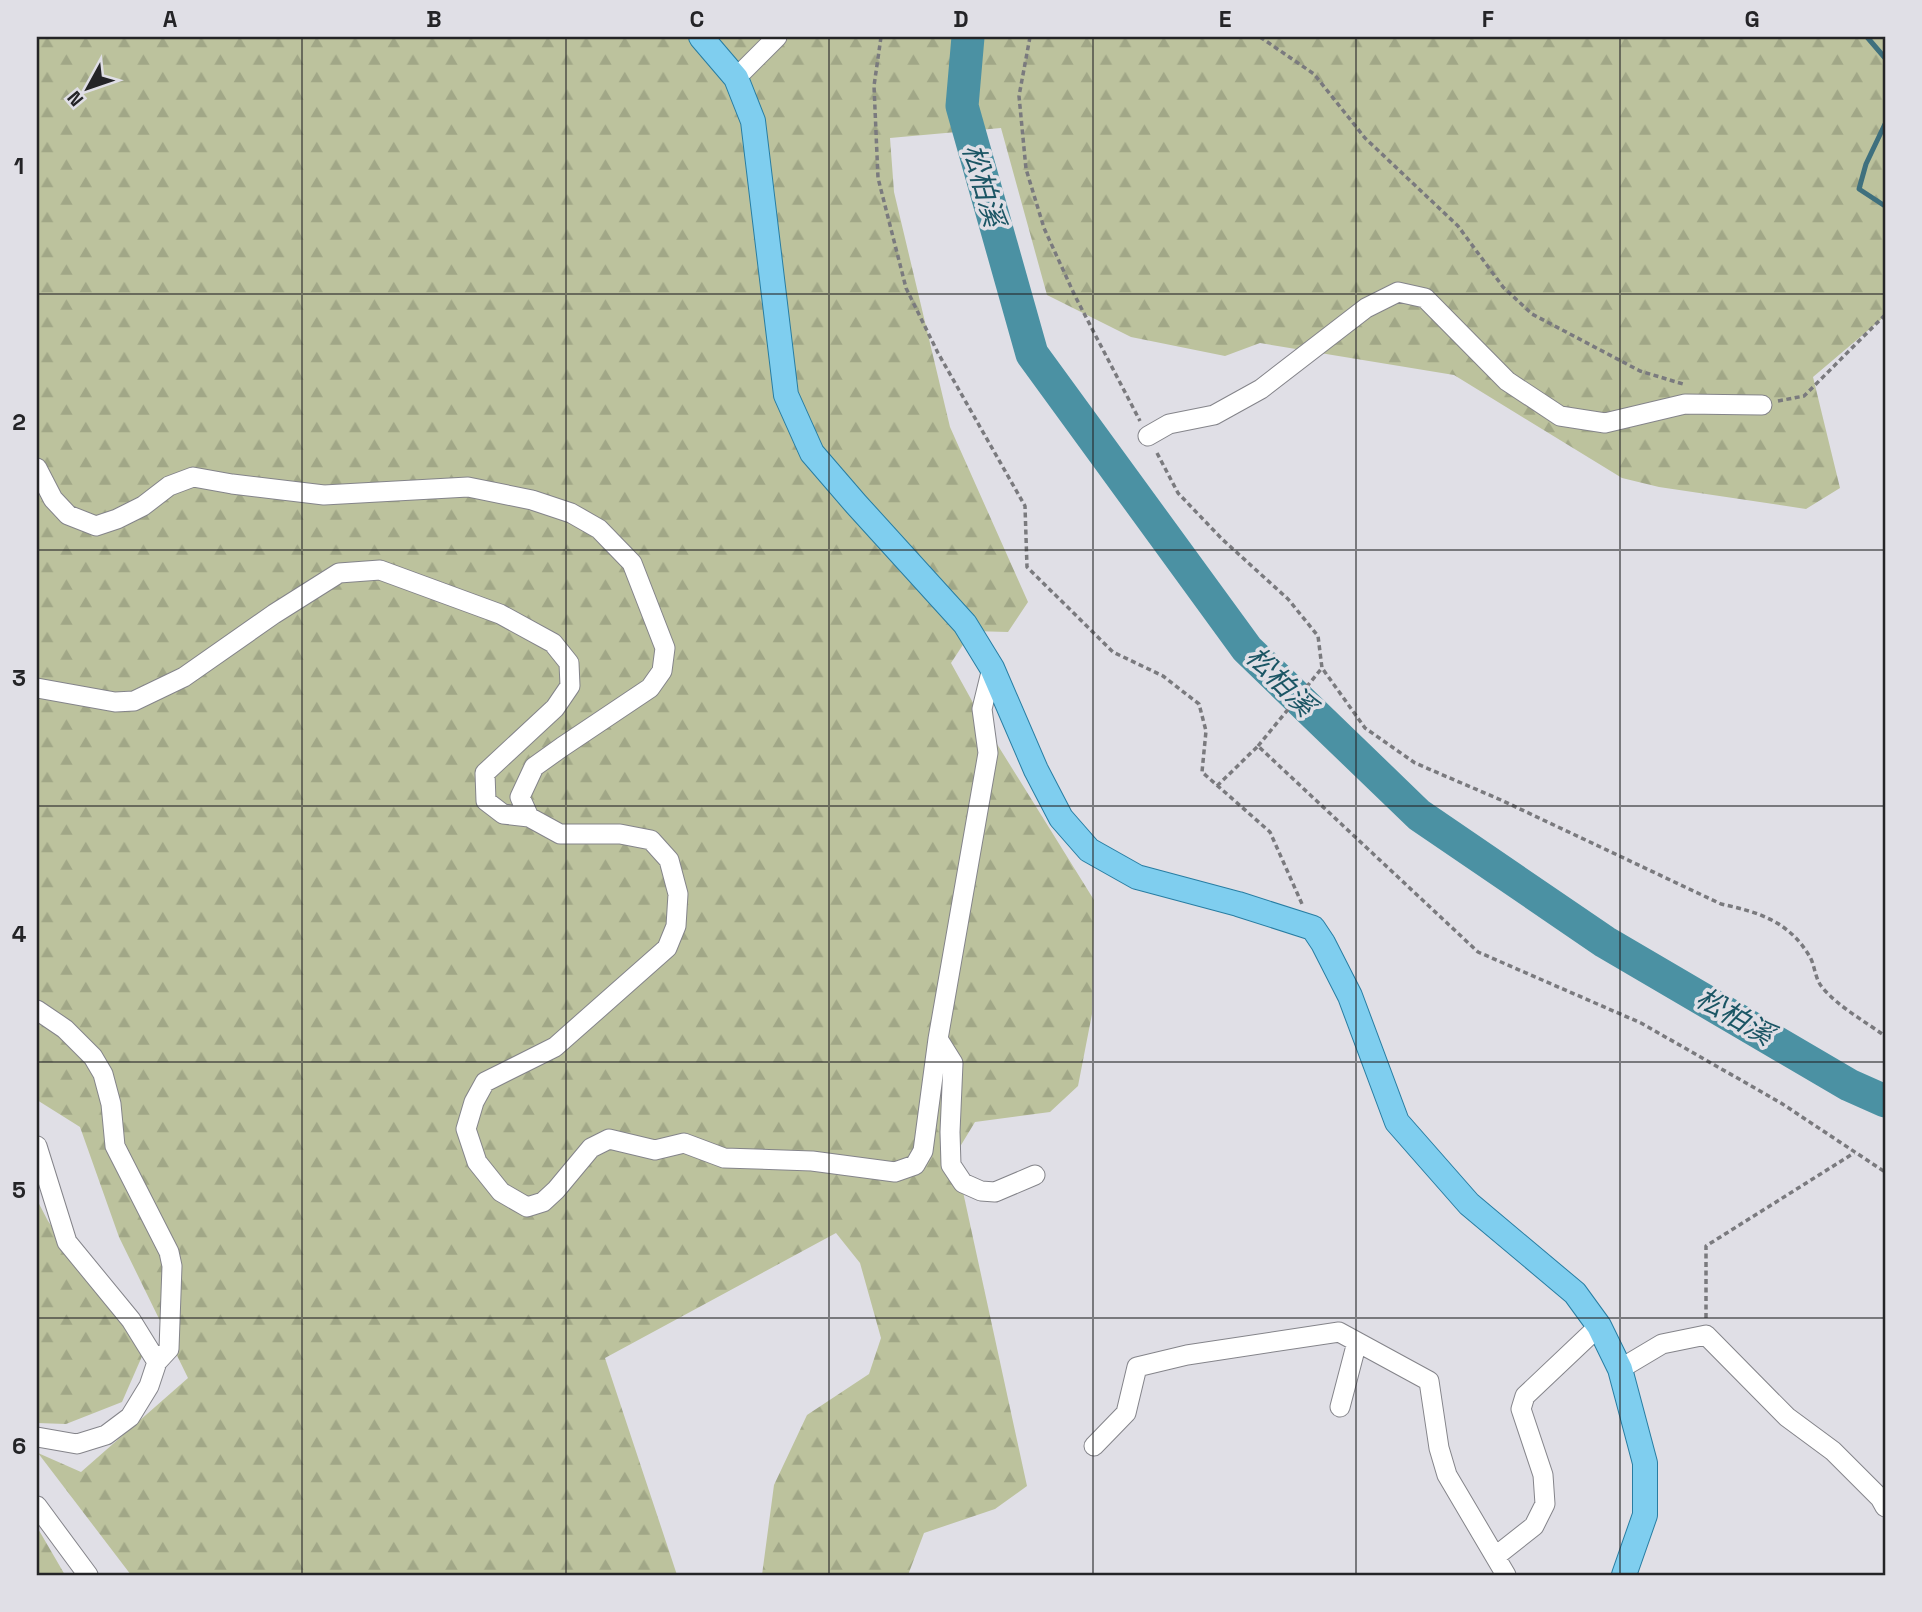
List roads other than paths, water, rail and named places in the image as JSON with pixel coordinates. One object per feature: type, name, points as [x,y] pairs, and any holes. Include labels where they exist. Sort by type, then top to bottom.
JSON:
[{"type":"main road","points":[[701,37],[736,78],[752,121],[786,395],[813,453],[965,624],[992,668],[1036,770],[1061,818],[1090,850],[1137,877],[1238,904],[1313,928],[1350,996],[1397,1122],[1469,1204],[1575,1293],[1599,1326],[1620,1369],[1645,1463],[1645,1515],[1624,1575]]},
{"type":"street","points":[[736,78],[778,37]]},
{"type":"street","points":[[1148,436],[1169,424],[1214,415],[1261,389],[1366,308],[1398,292],[1425,298],[1507,381],[1560,416],[1605,423],[1685,404],[1762,405]]},
{"type":"street","points":[[37,468],[53,499],[68,515],[96,526],[143,506],[169,486],[193,477],[324,495],[468,487],[532,500],[571,513],[599,529],[632,563],[665,648],[662,671],[650,688],[534,767],[520,797],[529,817]]},
{"type":"street","points":[[37,688],[115,702],[134,701],[184,677],[338,573],[380,570],[499,614],[553,643],[569,663],[570,686],[555,708],[485,773],[486,802],[503,814],[529,817],[560,834],[620,834],[651,840],[669,860],[678,894],[676,926],[667,948],[555,1047],[485,1082],[474,1102],[466,1129],[477,1162],[501,1192],[527,1207],[543,1202],[591,1148],[609,1139],[655,1150],[684,1143],[724,1158],[812,1160],[895,1172],[915,1165],[923,1151],[938,1039],[988,753],[982,709],[992,668]]},
{"type":"street","points":[[37,1010],[65,1029],[93,1056],[103,1074],[111,1104],[115,1146],[169,1252],[172,1266],[169,1349],[157,1362],[149,1386],[130,1417],[106,1435],[77,1444],[37,1437]]},
{"type":"street","points":[[938,1039],[953,1063],[951,1165],[964,1184],[981,1191],[995,1192],[1034,1175]]},
{"type":"street","points":[[37,1146],[67,1242],[131,1320],[157,1362]]},
{"type":"street","points":[[1496,1556],[1534,1526],[1545,1504],[1543,1475],[1521,1409],[1525,1396],[1599,1326]]},
{"type":"street","points":[[1094,1446],[1126,1413],[1137,1367],[1187,1355],[1339,1332],[1429,1381],[1439,1448],[1447,1475],[1506,1575]]},
{"type":"street","points":[[1620,1369],[1662,1344],[1706,1335],[1787,1417],[1833,1451],[1880,1498],[1885,1507]]},
{"type":"street","points":[[1340,1407],[1357,1342]]},
{"type":"street","points":[[37,1506],[88,1575]]},
{"type":"waterway","name":"松柏溪","points":[[968,37],[962,106],[1032,354],[1247,649],[1419,815],[1605,942],[1849,1085],[1885,1101]]},
{"type":"waterway","points":[[1867,37],[1885,58]]},
{"type":"waterway","points":[[1885,124],[1866,164],[1859,189],[1885,206]]}]
